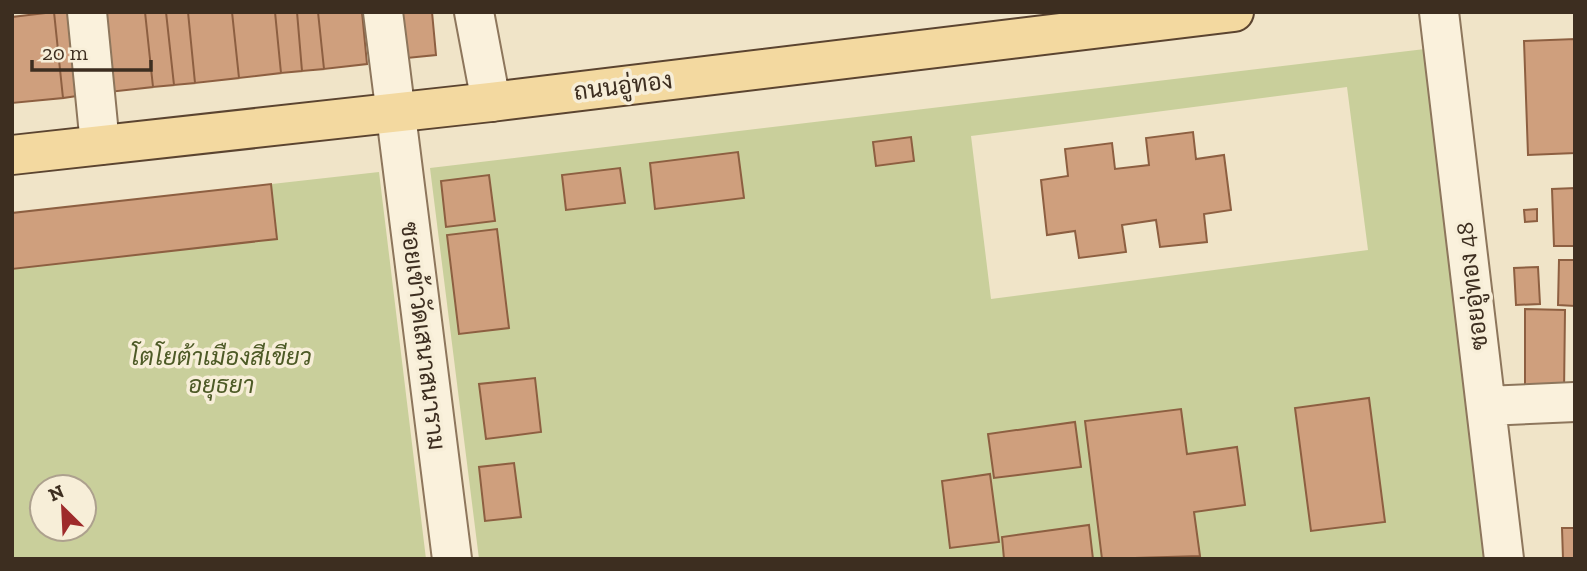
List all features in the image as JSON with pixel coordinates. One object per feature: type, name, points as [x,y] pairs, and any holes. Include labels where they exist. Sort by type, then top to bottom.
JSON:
[{"type":"main road","name":"ถนนอู่ทอง","points":[[12,155],[491,102],[1234,12]]},
{"type":"street","points":[[88,12],[100,145]]},
{"type":"street","name":"ซอยเข้าวัดเสนาสนาราม","points":[[383,12],[452,559]]},
{"type":"street","points":[[474,12],[491,102]]},
{"type":"street","name":"ซอยอู่ทอง 48","points":[[1439,12],[1504,559]]},
{"type":"street","points":[[1486,406],[1575,402]]},
{"type":"green space","points":[[1425,49],[1486,559],[479,559],[430,168]],"holes":[[[1347,87],[1368,250],[991,299],[971,136]]]},
{"type":"green space","name":"โตโยต้าเมืองสีเขียว อยุธยา","points":[[379,172],[426,559],[12,559],[12,213]]},
{"type":"building","points":[[54,12],[75,12],[84,95],[63,98]]},
{"type":"building","points":[[54,12],[63,98],[12,103],[12,17]]},
{"type":"building","points":[[101,12],[145,12],[153,87],[109,92]]},
{"type":"building","points":[[145,12],[166,12],[174,85],[153,87]]},
{"type":"building","points":[[166,12],[188,12],[195,83],[174,85]]},
{"type":"building","points":[[188,12],[232,12],[239,78],[195,83]]},
{"type":"building","points":[[232,12],[275,12],[281,73],[239,78]]},
{"type":"building","points":[[275,12],[297,12],[302,71],[281,73]]},
{"type":"building","points":[[297,12],[318,12],[324,69],[302,71]]},
{"type":"building","points":[[318,12],[362,12],[367,64],[324,69]]},
{"type":"building","points":[[392,12],[432,12],[436,55],[397,59]]},
{"type":"building","points":[[1575,39],[1575,153],[1528,155],[1524,41]]},
{"type":"building","points":[[1193,132],[1196,159],[1224,155],[1231,210],[1204,214],[1207,242],[1160,247],[1156,220],[1122,225],[1126,252],[1079,258],[1075,231],[1047,235],[1041,180],[1068,176],[1065,149],[1112,143],[1115,169],[1149,165],[1146,138]]},
{"type":"building","points":[[911,137],[914,161],[876,166],[873,142]]},
{"type":"building","points":[[738,152],[744,198],[655,209],[650,163]]},
{"type":"building","points":[[620,168],[625,203],[566,210],[562,175]]},
{"type":"building","points":[[489,175],[495,221],[446,227],[441,181]]},
{"type":"building","points":[[271,184],[277,239],[12,269],[12,213]]},
{"type":"building","points":[[1575,188],[1575,246],[1554,246],[1552,189]]},
{"type":"building","points":[[1537,209],[1537,221],[1525,222],[1524,210]]},
{"type":"building","points":[[497,229],[509,328],[459,334],[447,235]]},
{"type":"building","points":[[1559,260],[1575,260],[1575,306],[1558,305]]},
{"type":"building","points":[[1538,267],[1540,304],[1516,305],[1514,268]]},
{"type":"building","points":[[1525,309],[1565,310],[1564,394],[1525,393]]},
{"type":"building","points":[[535,378],[541,432],[486,439],[479,384]]},
{"type":"building","points":[[1369,398],[1385,522],[1311,531],[1295,408]]},
{"type":"building","points":[[1181,409],[1187,454],[1237,447],[1245,505],[1194,512],[1200,556],[1102,559],[1085,421]]},
{"type":"building","points":[[1075,422],[1081,467],[994,478],[988,434]]},
{"type":"building","points":[[514,463],[521,517],[485,521],[479,467]]},
{"type":"building","points":[[990,474],[999,542],[950,548],[942,481]]},
{"type":"building","points":[[1089,525],[1093,559],[1004,559],[1002,537]]},
{"type":"building","points":[[1562,528],[1575,528],[1575,559],[1563,559]]}]
